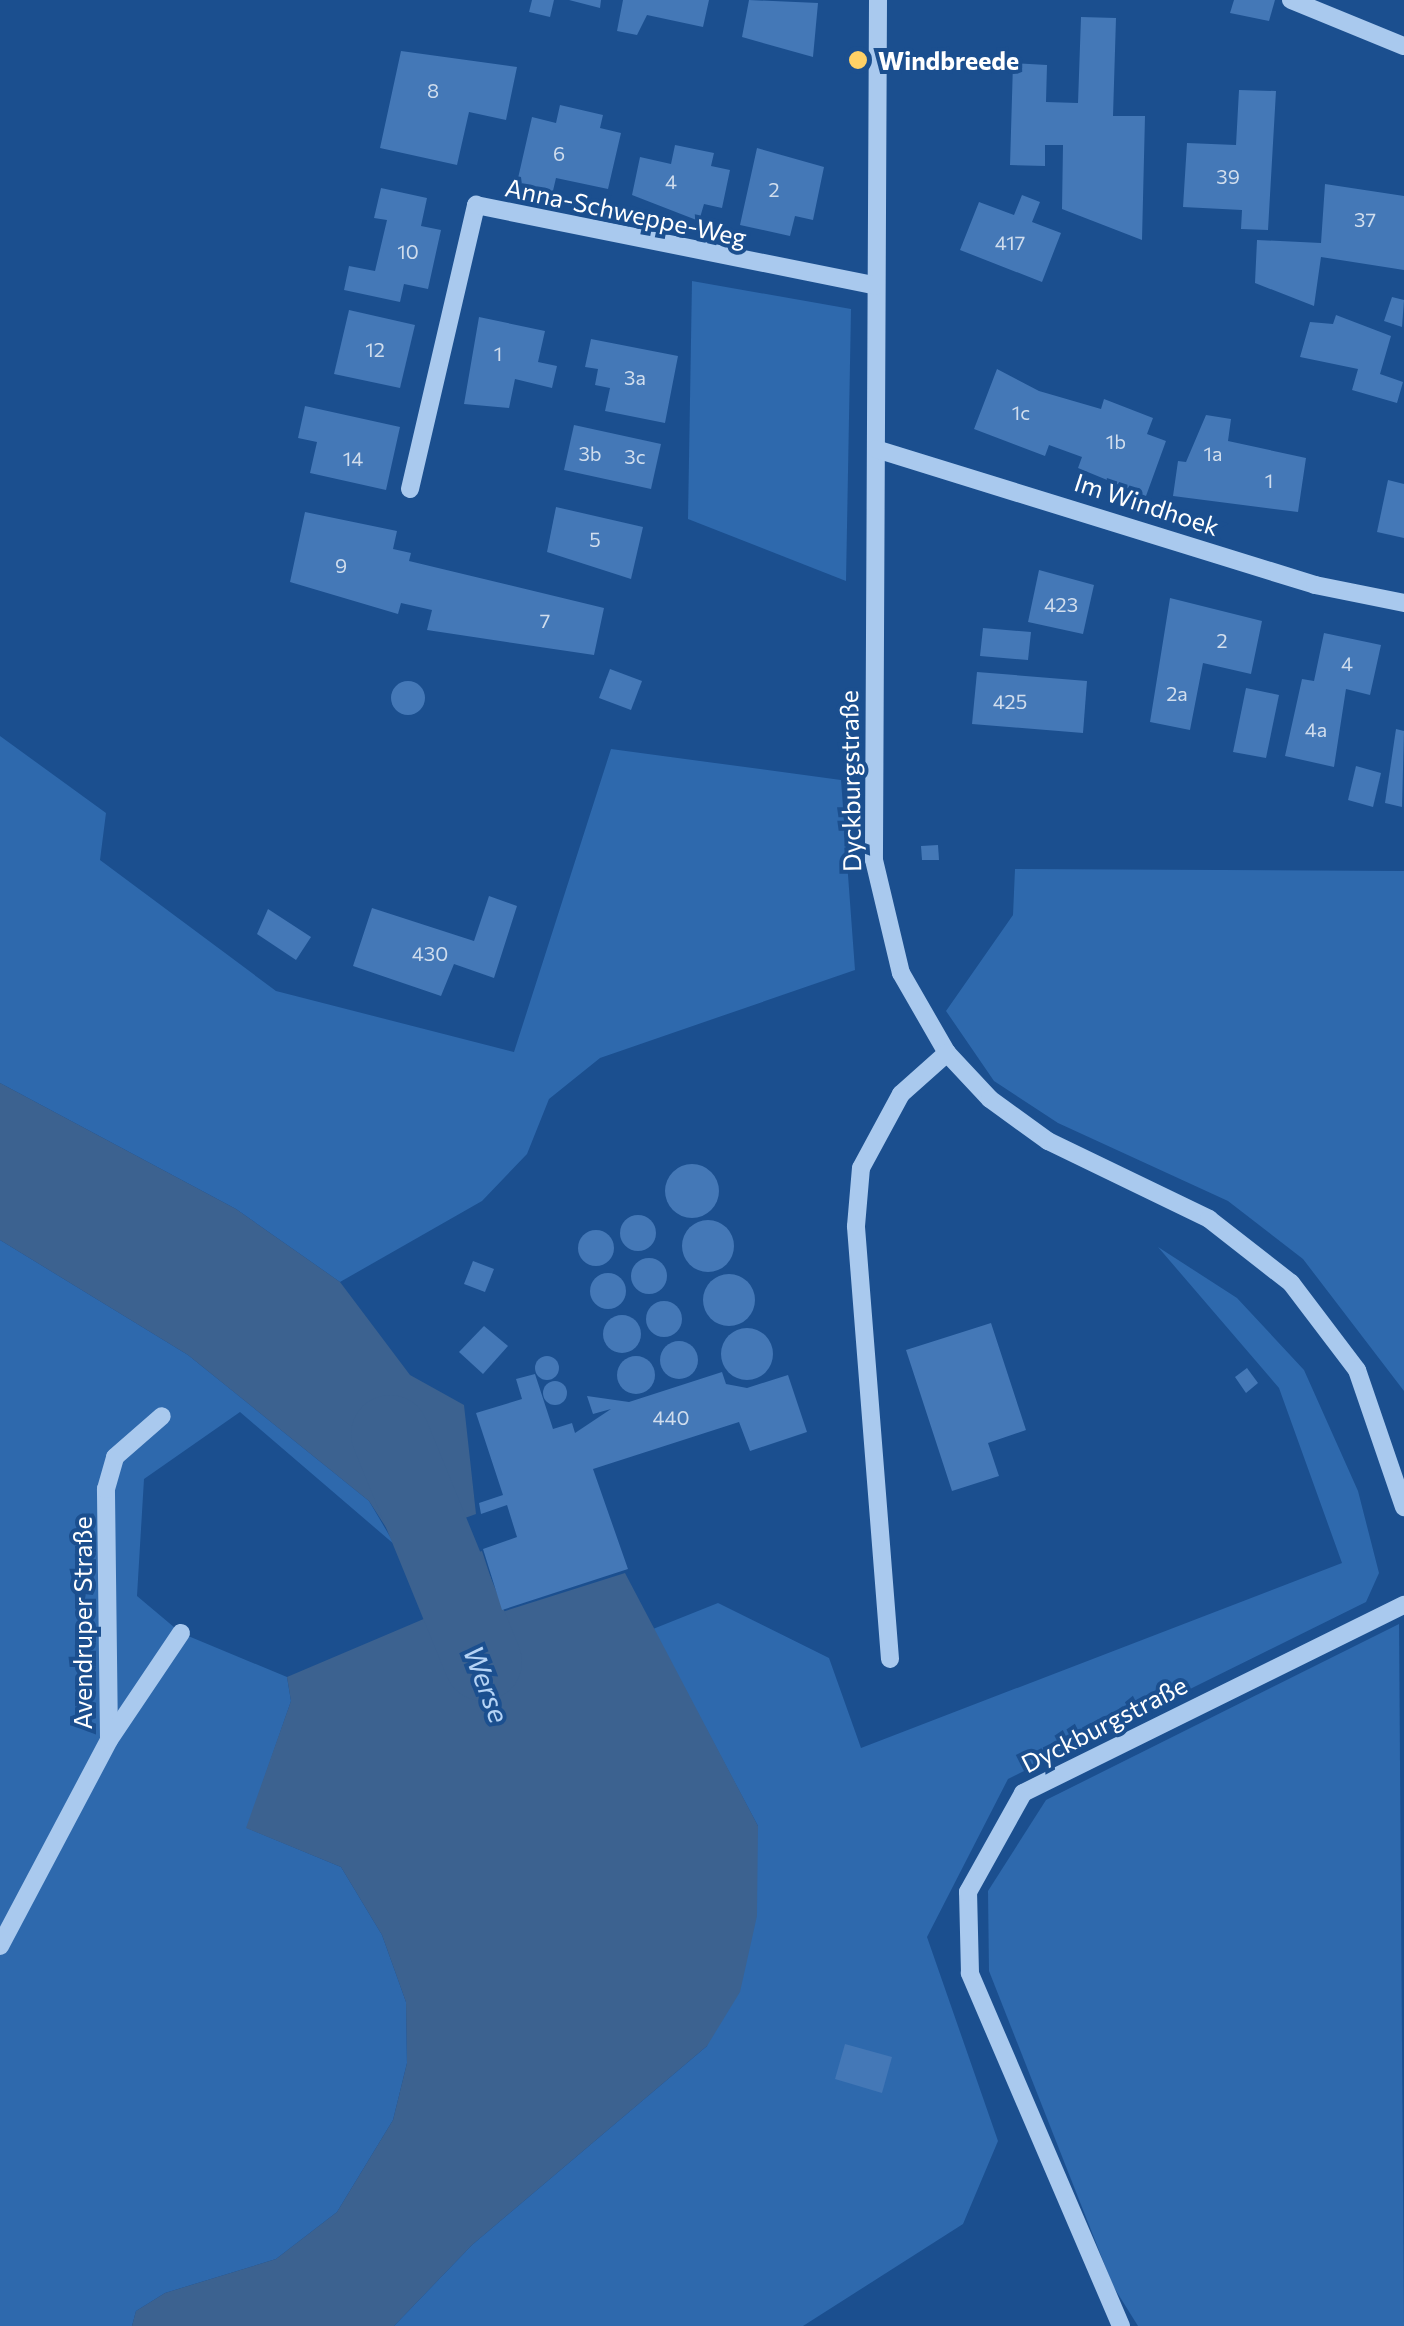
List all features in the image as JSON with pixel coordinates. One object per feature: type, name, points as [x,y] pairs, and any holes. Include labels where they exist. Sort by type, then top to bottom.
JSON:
[{"type":"street","name":"Dyckburgstraße","points":[[878,0],[874,860],[900,974],[947,1054],[1048,1141],[1209,1219],[1290,1283],[1357,1370],[1404,1507]]},
{"type":"street","points":[[1291,0],[1404,46]]},
{"type":"street","name":"Anna-Schweppe-Weg","points":[[410,489],[476,205],[876,286]]},
{"type":"street","name":"Im Windhoek","points":[[876,449],[1315,585],[1404,603]]},
{"type":"street","points":[[890,1659],[856,1226],[861,1168],[901,1094],[947,1054]]},
{"type":"street","name":"Avendruper Straße","points":[[0,1946],[109,1740],[106,1489],[115,1457],[162,1416]]},
{"type":"street","name":"Dyckburgstraße","points":[[1120,2326],[970,1973],[968,1892],[1023,1793],[1404,1605]]},
{"type":"street","points":[[109,1740],[180,1632]]},
{"type":"shaded area","points":[[692,281],[851,309],[846,581],[688,519]]},
{"type":"shaded area","points":[[0,736],[106,813],[100,860],[276,991],[514,1052],[611,749],[841,780],[855,970],[600,1058],[549,1099],[527,1154],[482,1201],[340,1282],[236,1209],[0,1083]]},
{"type":"shaded area","points":[[1015,869],[1404,871],[1404,1391],[1303,1259],[1228,1201],[1058,1123],[994,1081],[946,1011],[1013,915]]},
{"type":"shaded area","points":[[0,1240],[188,1355],[369,1501],[395,1545],[240,1412],[144,1479],[137,1596],[181,1633],[287,1677],[291,1701],[247,1828],[341,1867],[382,1935],[406,2002],[407,2063],[393,2120],[337,2212],[276,2259],[165,2293],[136,2311],[132,2326],[0,2326]]},
{"type":"shaded area","points":[[1158,1247],[1237,1298],[1304,1370],[1358,1491],[1379,1573],[1366,1602],[1008,1779],[927,1937],[998,2141],[963,2224],[803,2326],[394,2326],[472,2245],[707,2046],[758,1826],[653,1629],[718,1603],[829,1658],[861,1748],[1342,1563],[1279,1388]]},
{"type":"shaded area","points":[[1399,1624],[1404,2326],[1138,2326],[1113,2286],[989,1971],[988,1891],[1046,1800]]},
{"type":"water","points":[[0,1083],[236,1209],[340,1282],[410,1375],[464,1405],[476,1514],[396,1543],[369,1501],[188,1355],[0,1240]]},
{"type":"water","points":[[482,1551],[502,1612],[625,1573],[758,1826],[757,1916],[740,1992],[707,2046],[472,2245],[394,2326],[132,2326],[136,2311],[165,2293],[276,2259],[337,2212],[393,2120],[407,2063],[406,2002],[382,1935],[341,1867],[246,1828],[291,1701],[287,1677],[426,1618],[413,1571]]},
{"type":"building","points":[[532,0],[554,0],[550,17],[529,12]]},
{"type":"building","points":[[569,0],[601,0],[600,8]]},
{"type":"building","points":[[623,0],[709,0],[703,27],[647,15],[637,35],[617,31]]},
{"type":"building","points":[[749,0],[818,3],[813,57],[742,37]]},
{"type":"building","points":[[1234,0],[1275,0],[1269,21],[1230,13]]},
{"type":"building","points":[[1081,17],[1116,18],[1113,116],[1145,116],[1142,240],[1062,209],[1063,145],[1045,145],[1045,166],[1010,165],[1013,63],[1047,65],[1046,102],[1078,103]]},
{"type":"building","points":[[401,51],[517,67],[506,120],[469,112],[457,165],[380,148]]},
{"type":"building","points":[[1239,90],[1276,91],[1268,230],[1241,229],[1242,210],[1183,207],[1187,143],[1236,145]]},
{"type":"building","points":[[560,105],[603,115],[600,128],[621,133],[608,189],[556,178],[552,195],[516,187],[532,117],[556,123]]},
{"type":"building","points":[[675,145],[714,153],[711,166],[730,170],[722,208],[704,204],[699,221],[632,195],[640,157],[671,164]]},
{"type":"building","points":[[757,148],[824,167],[813,220],[795,216],[790,236],[740,225]]},
{"type":"building","points":[[1325,184],[1404,196],[1404,270],[1321,257],[1314,306],[1255,283],[1257,240],[1321,243]]},
{"type":"building","points":[[381,188],[427,198],[421,226],[441,230],[428,289],[404,284],[400,302],[344,290],[349,266],[375,271],[387,220],[374,218]]},
{"type":"building","points":[[1022,195],[1040,202],[1032,222],[1061,233],[1042,282],[960,250],[979,202],[1014,215]]},
{"type":"building","points":[[1392,297],[1404,300],[1402,327],[1384,321]]},
{"type":"building","points":[[349,310],[415,325],[400,388],[334,374]]},
{"type":"building","points":[[1336,315],[1391,336],[1380,374],[1403,382],[1397,403],[1352,390],[1358,369],[1300,357],[1310,322],[1333,324]]},
{"type":"building","points":[[479,317],[545,331],[538,362],[557,366],[552,388],[515,379],[509,408],[464,404]]},
{"type":"building","points":[[591,339],[678,356],[665,423],[605,411],[610,388],[595,385],[598,369],[585,367]]},
{"type":"building","points":[[997,369],[1039,391],[1101,409],[1104,399],[1153,418],[1147,434],[1166,441],[1146,496],[1078,468],[1082,457],[1049,445],[1045,456],[974,429]]},
{"type":"building","points":[[305,406],[400,427],[386,490],[310,473],[317,442],[298,438]]},
{"type":"building","points":[[1206,415],[1231,419],[1228,441],[1306,458],[1298,512],[1173,496],[1178,461],[1186,462]]},
{"type":"building","points":[[574,425],[661,444],[651,489],[564,470]]},
{"type":"building","points":[[1388,480],[1404,484],[1404,538],[1377,532]]},
{"type":"building","points":[[556,507],[643,527],[631,579],[547,552]]},
{"type":"building","points":[[305,512],[397,531],[393,549],[411,553],[409,561],[604,608],[594,655],[427,630],[432,610],[401,603],[398,614],[290,582]]},
{"type":"building","points":[[1039,570],[1094,585],[1083,634],[1028,622]]},
{"type":"building","points":[[1170,598],[1262,621],[1251,674],[1203,663],[1190,730],[1150,722]]},
{"type":"building","points":[[983,628],[1031,632],[1028,660],[980,656]]},
{"type":"building","points":[[1324,633],[1381,645],[1370,695],[1346,689],[1334,767],[1285,756],[1302,679],[1314,681]]},
{"type":"building","points":[[610,669],[642,681],[631,710],[599,698]]},
{"type":"building","points":[[977,672],[1087,681],[1083,733],[972,724]]},
{"type":"building","points":[[408,681],[420,686],[425,698],[420,710],[408,715],[396,710],[391,698],[396,686]]},
{"type":"building","points":[[1246,688],[1279,695],[1266,758],[1233,752]]},
{"type":"building","points":[[1396,729],[1404,731],[1402,807],[1385,803]]},
{"type":"building","points":[[1356,766],[1381,773],[1373,807],[1348,800]]},
{"type":"building","points":[[938,845],[939,860],[922,860],[921,846]]},
{"type":"building","points":[[489,896],[517,906],[494,978],[454,964],[441,996],[353,966],[372,908],[474,941]]},
{"type":"building","points":[[268,909],[311,937],[296,960],[257,934]]},
{"type":"building","points":[[692,1164],[711,1172],[719,1191],[711,1210],[692,1218],[673,1210],[665,1191],[673,1172]]},
{"type":"building","points":[[638,1215],[651,1220],[656,1233],[651,1246],[638,1251],[625,1246],[620,1233],[625,1220]]},
{"type":"building","points":[[708,1220],[727,1227],[734,1246],[727,1265],[708,1272],[689,1265],[682,1246],[689,1227]]},
{"type":"building","points":[[596,1230],[609,1235],[614,1248],[609,1261],[596,1266],[583,1261],[578,1248],[583,1235]]},
{"type":"building","points":[[649,1258],[662,1263],[667,1276],[662,1289],[649,1294],[636,1289],[631,1276],[636,1263]]},
{"type":"building","points":[[473,1261],[494,1269],[485,1292],[464,1284]]},
{"type":"building","points":[[608,1273],[621,1278],[626,1291],[621,1304],[608,1309],[595,1304],[590,1291],[595,1278]]},
{"type":"building","points":[[729,1274],[748,1281],[755,1300],[748,1319],[729,1326],[710,1319],[703,1300],[710,1281]]},
{"type":"building","points":[[664,1301],[677,1306],[682,1319],[677,1332],[664,1337],[651,1332],[646,1319],[651,1306]]},
{"type":"building","points":[[622,1315],[635,1321],[641,1334],[635,1347],[622,1353],[609,1347],[603,1334],[609,1321]]},
{"type":"building","points":[[991,1323],[1026,1430],[988,1443],[999,1476],[952,1491],[906,1350]]},
{"type":"building","points":[[484,1326],[508,1346],[483,1374],[459,1352]]},
{"type":"building","points":[[747,1328],[766,1335],[773,1354],[766,1373],[747,1380],[728,1373],[721,1354],[728,1335]]},
{"type":"building","points":[[679,1341],[692,1347],[698,1360],[692,1373],[679,1379],[666,1373],[660,1360],[666,1347]]},
{"type":"building","points":[[547,1356],[556,1359],[556,1377],[547,1380],[538,1377],[535,1368],[538,1359]]},
{"type":"building","points":[[636,1356],[649,1362],[655,1375],[649,1388],[636,1394],[623,1388],[617,1375],[623,1362]]},
{"type":"building","points":[[1247,1368],[1258,1383],[1246,1393],[1235,1377]]},
{"type":"building","points":[[722,1372],[726,1384],[747,1388],[788,1375],[807,1432],[750,1451],[739,1422],[593,1469],[628,1569],[502,1610],[483,1549],[517,1537],[507,1505],[481,1514],[479,1503],[503,1495],[476,1413],[522,1399],[516,1379],[535,1374],[553,1429],[572,1423],[575,1433],[611,1409],[593,1414],[587,1396],[629,1402]]},
{"type":"building","points":[[555,1381],[564,1384],[564,1402],[555,1405],[546,1402],[543,1393],[546,1384]]},
{"type":"building","points":[[845,2044],[892,2057],[882,2093],[835,2079]]},
{"type":"waterway","name":"Werse","points":[[390,1434],[483,1662]]},
{"type":"place","name":"Windbreede","points":[[858,60]]}]
